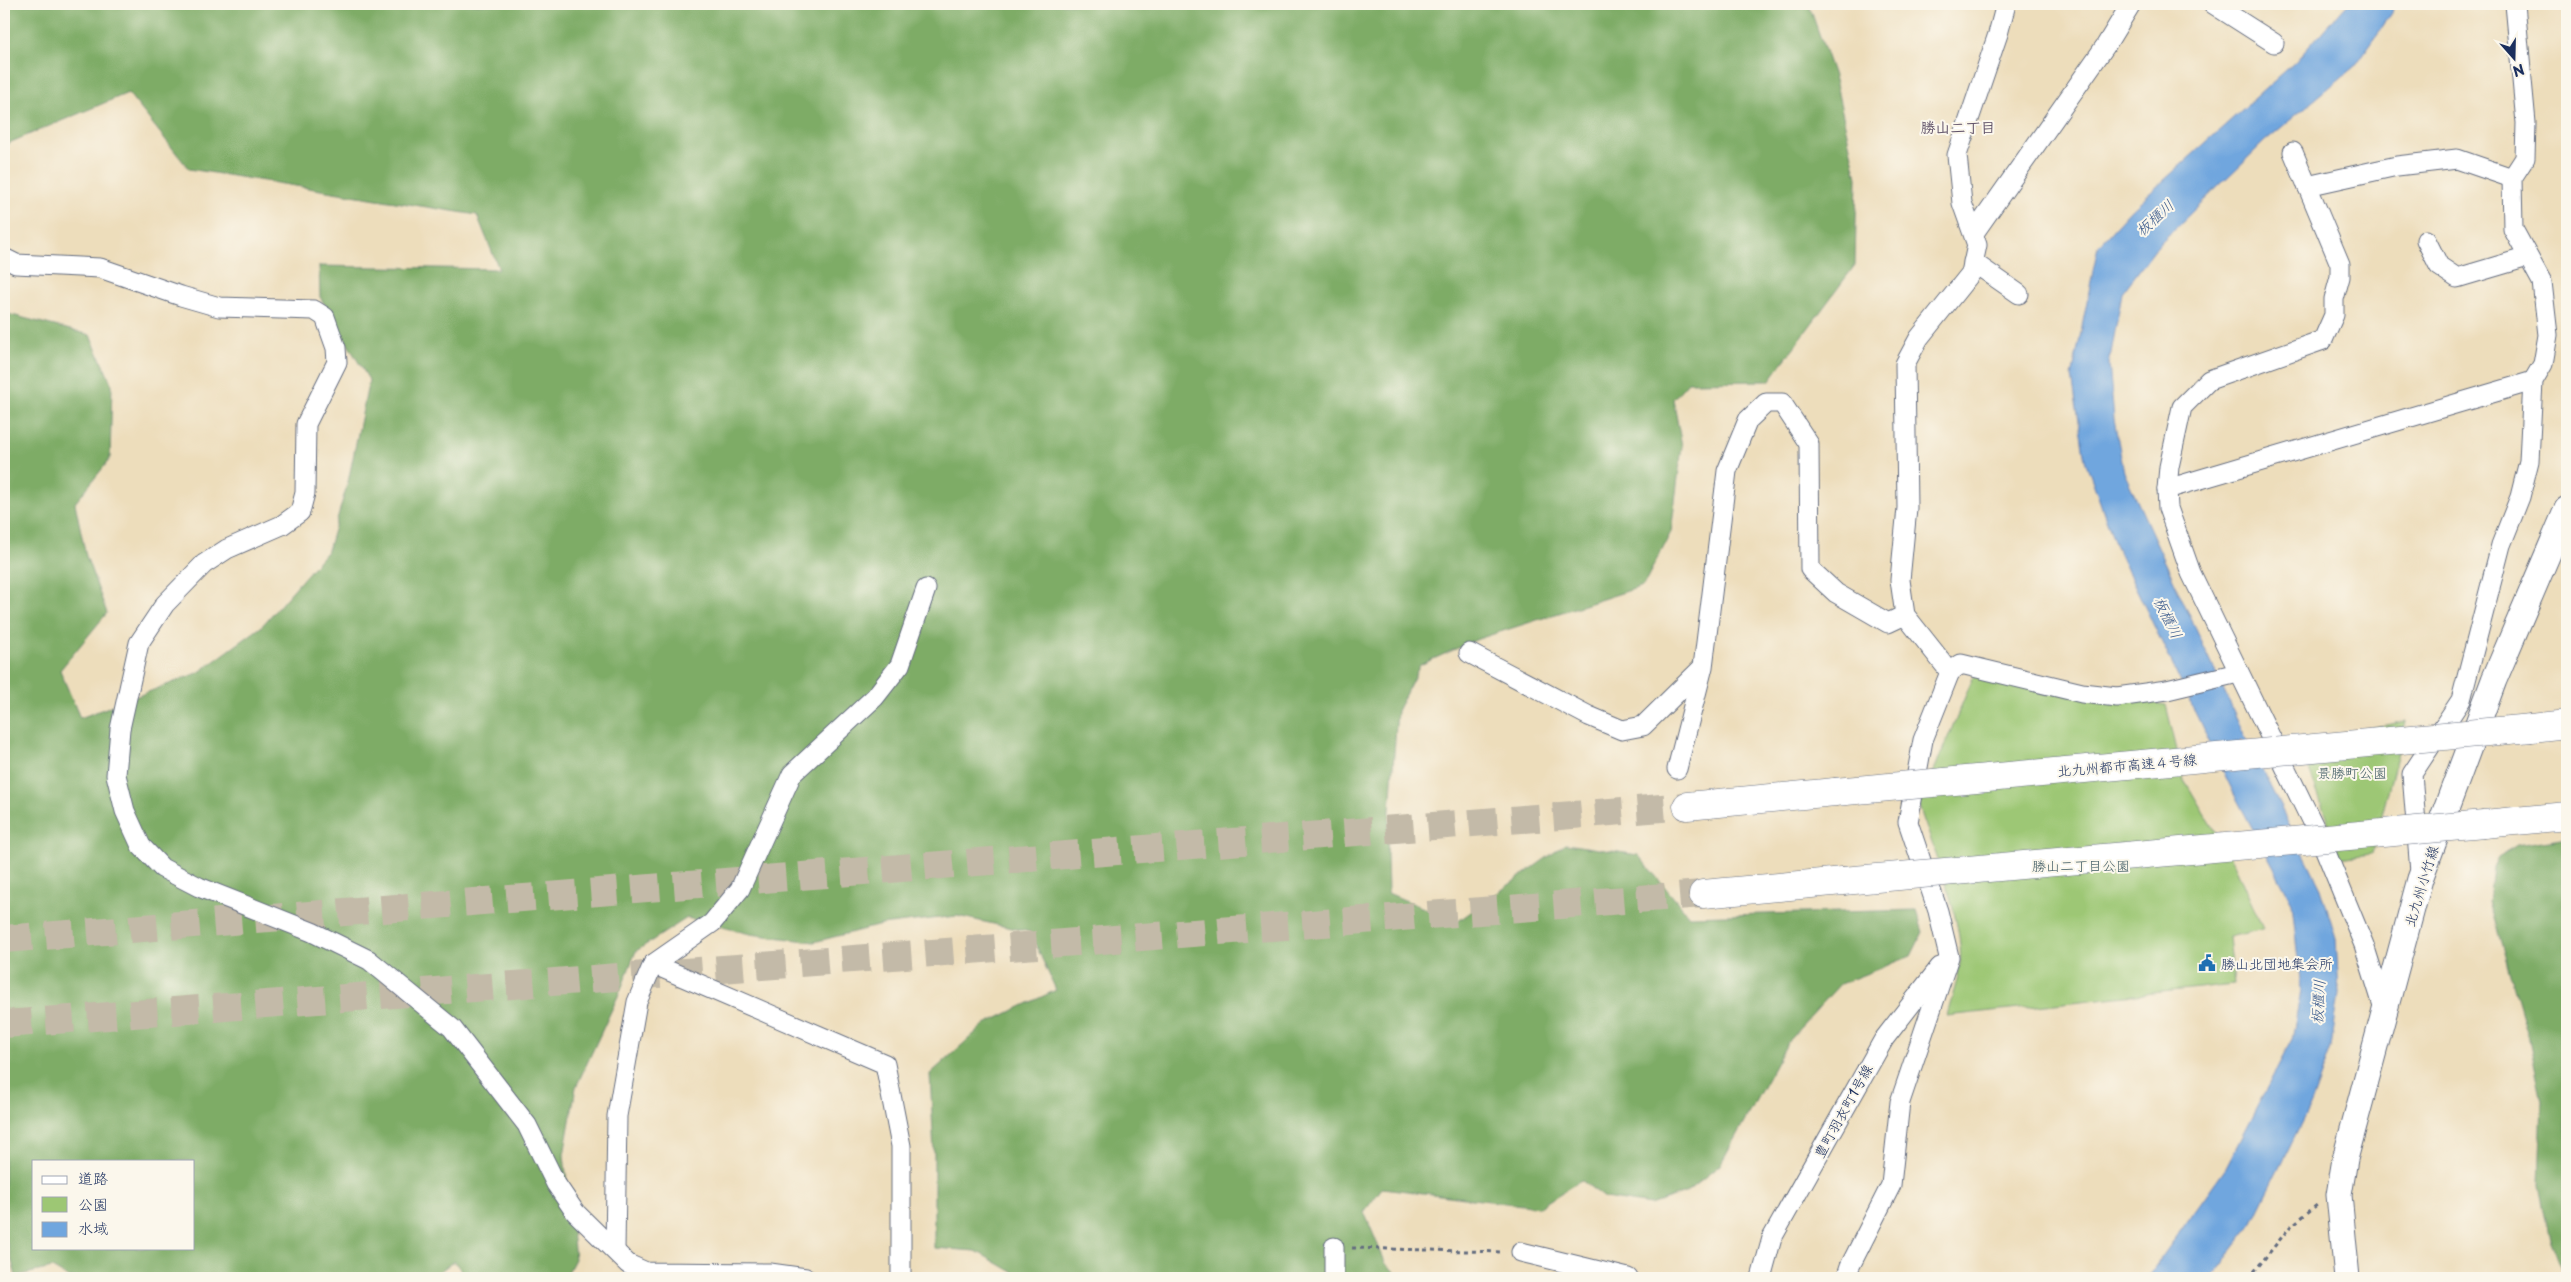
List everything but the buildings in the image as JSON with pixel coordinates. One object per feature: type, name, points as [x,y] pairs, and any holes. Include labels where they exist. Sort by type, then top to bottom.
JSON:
[{"type":"highway","name":"北九州都市高速４号線","points":[[1687,806],[2567,724]]},
{"type":"highway","points":[[1703,894],[2567,816]]},
{"type":"main road","name":"北九州小竹線","points":[[2347,1278],[2338,1195],[2345,1159],[2420,879],[2494,680],[2567,509]]},
{"type":"street","points":[[1950,672],[1905,615],[1900,580],[1907,508],[1906,364],[1919,338],[1971,273],[1977,245],[1962,203],[1957,155],[1998,34],[2006,4]]},
{"type":"street","points":[[1974,233],[2106,45],[2131,4]]},
{"type":"street","points":[[2213,4],[2274,43]]},
{"type":"street","points":[[2420,879],[2412,774],[2461,700],[2501,545],[2520,497],[2529,461],[2533,381],[2543,364],[2548,335],[2542,282],[2513,229],[2512,178],[2525,158],[2526,123],[2515,4]]},
{"type":"street","points":[[2293,152],[2340,264],[2340,277],[2334,299],[2334,315],[2323,340],[2209,380],[2182,407],[2167,489],[2168,508],[2191,573],[2233,674],[2323,845],[2364,945],[2384,1012]]},
{"type":"street","points":[[2307,186],[2397,166],[2456,159],[2512,178]]},
{"type":"street","points":[[2426,240],[2440,266],[2457,278],[2528,257]]},
{"type":"street","points":[[4,258],[16,264],[100,268],[219,307],[314,310],[324,318],[336,348],[338,362],[306,424],[305,493],[300,512],[282,525],[227,549],[204,564],[165,604],[139,643],[120,729],[116,775],[125,811],[140,846],[162,868],[198,887],[312,932],[369,960],[452,1028],[527,1125],[556,1184],[575,1212],[615,1250],[628,1271],[720,1276],[770,1274],[806,1278]]},
{"type":"street","points":[[1973,262],[2019,294]]},
{"type":"street","points":[[2167,489],[2533,381]]},
{"type":"street","points":[[1677,769],[1703,668],[1727,471],[1748,420],[1766,403],[1782,403],[1809,444],[1810,569],[1836,593],[1888,623],[1905,615]]},
{"type":"street","points":[[615,1250],[617,1116],[637,1002],[653,964],[712,923],[740,888],[792,774],[875,697],[900,665],[926,590]]},
{"type":"street","points":[[1469,653],[1589,716],[1622,730],[1643,726],[1703,668]]},
{"type":"street","points":[[1846,1278],[1850,1266],[1891,1185],[1900,1102],[1949,957],[1938,911],[1908,822],[1923,740],[1950,672],[1961,664],[2082,693],[2117,697],[2167,690],[2233,674]]},
{"type":"street","name":"豊町羽衣町1号線","points":[[1761,1278],[1772,1238],[1884,1039],[1949,957]]},
{"type":"street","points":[[653,964],[885,1064],[901,1146],[901,1278]]},
{"type":"street","points":[[1334,1247],[1334,1278]]},
{"type":"street","points":[[1521,1252],[1628,1278]]},
{"type":"path","points":[[2249,1278],[2290,1227],[2317,1205],[2338,1195]]},
{"type":"path","points":[[1334,1247],[1521,1252]]},
{"type":"green space","points":[[4,4],[1812,4],[1810,8],[1834,76],[1857,178],[1855,265],[1769,381],[1688,382],[1673,399],[1682,446],[1671,532],[1643,586],[1478,639],[1420,665],[1397,711],[1387,853],[1388,893],[1457,922],[1566,844],[1638,855],[1689,916],[1916,910],[1923,932],[1911,956],[1840,984],[1789,1040],[1720,1165],[1685,1193],[1651,1205],[1605,1198],[1581,1180],[1539,1207],[1382,1188],[1364,1212],[1386,1264],[1401,1278],[1023,1278],[976,1251],[934,1248],[934,1154],[930,1074],[985,1024],[1056,990],[1030,932],[957,916],[881,925],[814,942],[750,934],[687,918],[636,951],[619,994],[576,1087],[564,1155],[575,1259],[565,1278],[467,1278],[454,1261],[431,1278],[69,1278],[52,1268],[16,1276],[4,1233],[4,313],[90,335],[112,385],[110,459],[75,503],[86,556],[107,613],[60,670],[80,718],[198,673],[261,627],[328,550],[348,482],[369,380],[320,297],[319,266],[499,269],[477,215],[189,169],[128,93],[4,145]]},
{"type":"green space","name":"勝山二丁目公園","points":[[1980,676],[2166,705],[2184,779],[2235,866],[2263,929],[2229,937],[2234,984],[1947,1016],[1960,963],[1958,928],[1939,863],[1919,806],[1973,678]]},
{"type":"green space","name":"景勝町公園","points":[[2406,721],[2372,854],[2338,858],[2328,822],[2299,742]]},
{"type":"green space","points":[[2567,837],[2566,1278],[2550,1240],[2539,1184],[2542,1100],[2529,1039],[2489,901],[2493,867],[2498,857],[2518,845]]},
{"type":"water","name":"板櫃川","points":[[2347,4],[2394,4],[2392,13],[2355,66],[2265,141],[2160,243],[2122,293],[2109,364],[2114,419],[2124,472],[2243,732],[2321,888],[2336,938],[2339,994],[2331,1048],[2311,1104],[2250,1228],[2211,1278],[2147,1278],[2226,1167],[2292,1039],[2301,990],[2292,902],[2234,794],[2115,544],[2085,460],[2072,377],[2098,246],[2131,210],[2295,62]]},
{"type":"tunnel","points":[[4,939],[1687,806]]},
{"type":"tunnel","points":[[4,1024],[1703,894]]},
{"type":"place","name":"勝山北団地集会所","points":[[2207,963]]},
{"type":"district","name":"勝山二丁目","points":[[1958,126]]}]
